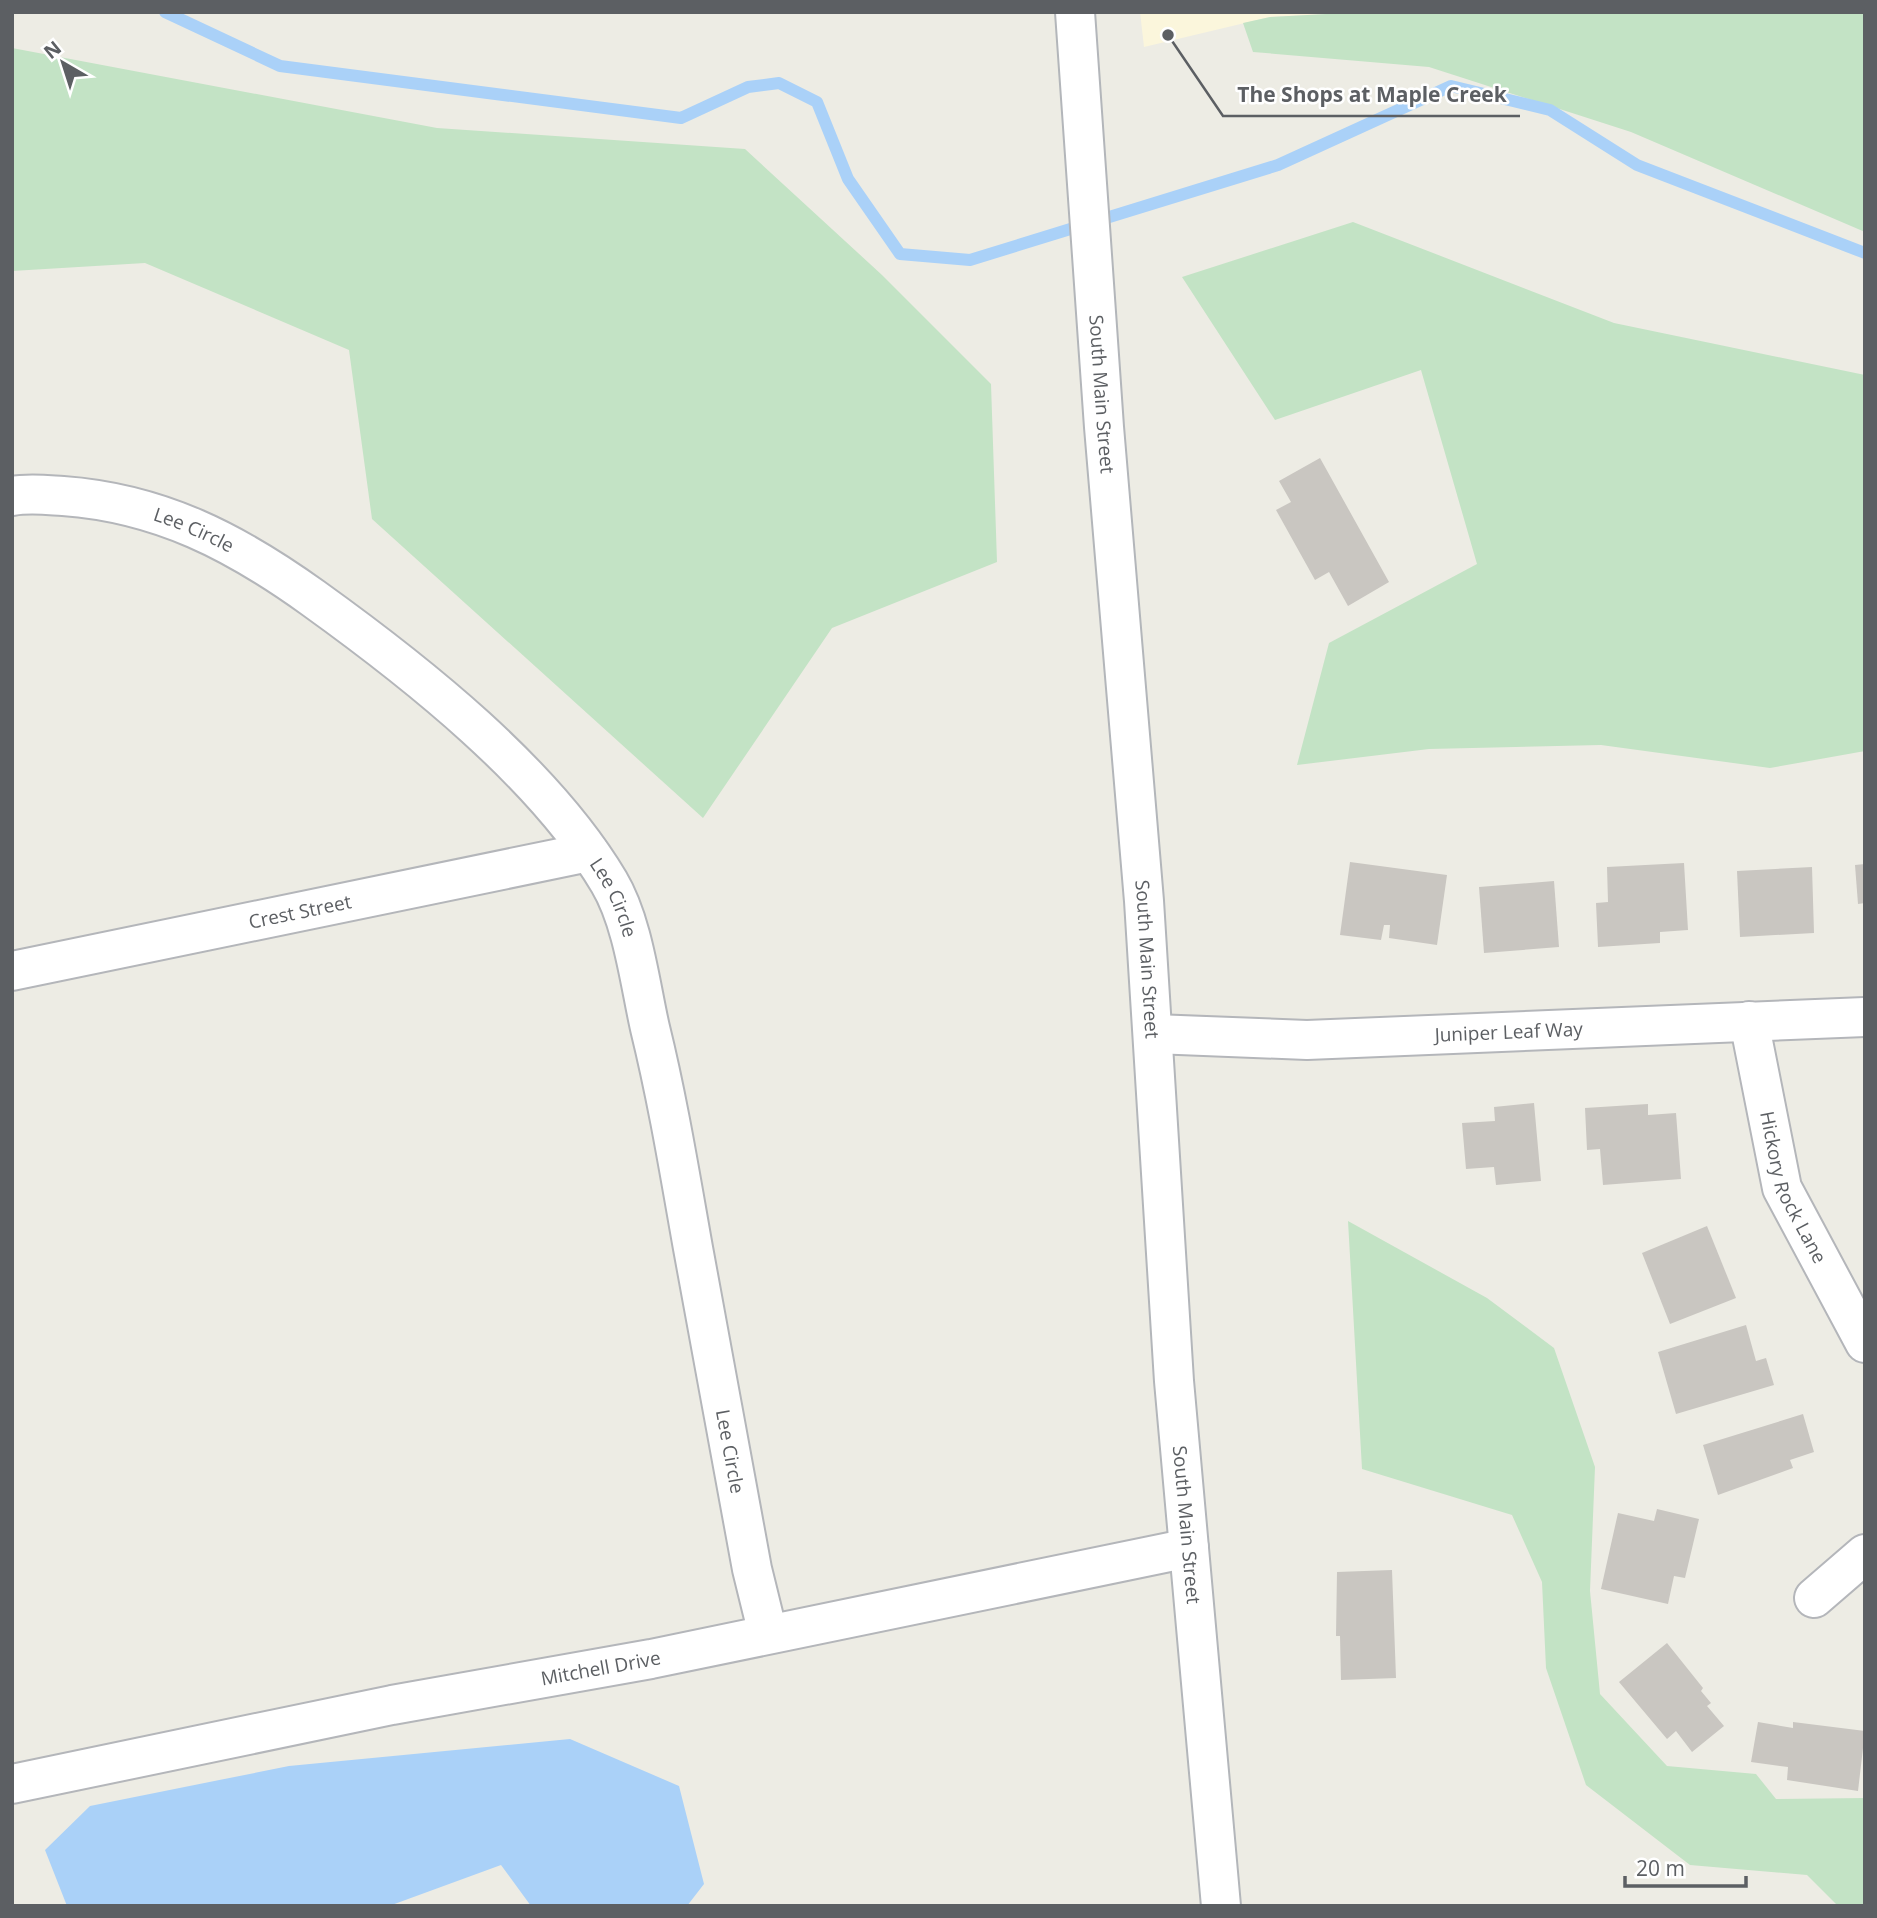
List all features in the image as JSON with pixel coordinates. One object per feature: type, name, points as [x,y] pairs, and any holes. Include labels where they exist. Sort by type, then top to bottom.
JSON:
[{"type":"street","name":"South Main Street","points":[[1075,12],[1095,311],[1154,1034],[1174,1381],[1221,1906]]},
{"type":"street","name":"Lee Circle","points":[[12,496],[94,499],[142,509],[203,530],[272,568],[342,619],[459,715],[511,762],[570,826],[611,885],[623,912],[662,1077],[752,1569],[768,1634]]},
{"type":"street","name":"Crest Street","points":[[12,971],[589,852]]},
{"type":"street","name":"Juniper Leaf Way","points":[[1154,1034],[1307,1040],[1865,1017]]},
{"type":"street","name":"Hickory Rock Lane","points":[[1749,1021],[1782,1188],[1865,1343]]},
{"type":"street","name":"Mitchell Drive","points":[[12,1784],[391,1705],[651,1659],[1189,1548]]},
{"type":"street","points":[[1814,1598],[1865,1554]]},
{"type":"shaded area","points":[[1140,12],[1364,12],[1270,17],[1144,47]]},
{"type":"green space","points":[[1364,12],[1865,12],[1865,232],[1631,132],[1429,67],[1253,52],[1243,23],[1270,17]]},
{"type":"green space","points":[[12,48],[437,128],[745,149],[882,275],[991,384],[997,562],[832,628],[703,818],[372,519],[349,350],[145,263],[12,271]]},
{"type":"green space","points":[[1353,222],[1614,323],[1865,375],[1865,751],[1770,768],[1601,745],[1429,749],[1297,765],[1329,643],[1477,564],[1421,370],[1275,420],[1182,277]]},
{"type":"green space","points":[[1348,1221],[1487,1298],[1554,1348],[1595,1467],[1590,1591],[1600,1694],[1667,1766],[1756,1774],[1776,1799],[1865,1798],[1865,1906],[1838,1906],[1807,1875],[1690,1865],[1586,1785],[1546,1668],[1542,1582],[1512,1515],[1362,1469]]},
{"type":"water","points":[[570,1739],[679,1786],[704,1884],[687,1906],[531,1906],[501,1865],[389,1906],[67,1906],[45,1850],[90,1806],[289,1766]]},
{"type":"building","points":[[1320,458],[1389,582],[1348,606],[1329,572],[1315,580],[1276,510],[1291,502],[1279,481]]},
{"type":"building","points":[[1350,862],[1447,875],[1437,945],[1389,938],[1390,925],[1384,925],[1381,940],[1340,935]]},
{"type":"building","points":[[1684,863],[1688,930],[1660,932],[1660,943],[1598,947],[1596,903],[1608,902],[1607,867]]},
{"type":"building","points":[[1865,864],[1865,903],[1858,904],[1855,865]]},
{"type":"building","points":[[1812,867],[1814,933],[1740,937],[1737,871]]},
{"type":"building","points":[[1554,881],[1559,947],[1484,953],[1479,887]]},
{"type":"building","points":[[1534,1103],[1541,1181],[1496,1185],[1494,1167],[1466,1169],[1462,1123],[1495,1121],[1494,1107]]},
{"type":"building","points":[[1648,1104],[1648,1115],[1676,1113],[1681,1179],[1603,1185],[1600,1149],[1587,1150],[1585,1108]]},
{"type":"building","points":[[1707,1226],[1736,1298],[1670,1324],[1642,1253]]},
{"type":"building","points":[[1746,1325],[1756,1361],[1766,1358],[1774,1385],[1676,1414],[1658,1352]]},
{"type":"building","points":[[1803,1414],[1814,1452],[1790,1460],[1793,1468],[1718,1495],[1703,1445]]},
{"type":"building","points":[[1657,1509],[1699,1519],[1685,1578],[1674,1576],[1668,1604],[1601,1589],[1618,1513],[1654,1521]]},
{"type":"building","points":[[1392,1570],[1396,1678],[1341,1680],[1340,1636],[1336,1636],[1337,1572]]},
{"type":"building","points":[[1667,1643],[1703,1688],[1701,1691],[1711,1703],[1707,1706],[1724,1726],[1692,1752],[1676,1731],[1667,1739],[1619,1682]]},
{"type":"building","points":[[1758,1722],[1793,1728],[1793,1722],[1865,1731],[1858,1791],[1787,1780],[1788,1767],[1751,1762]]},
{"type":"waterway","points":[[165,12],[280,66],[681,118],[748,87],[779,83],[817,102],[848,179],[900,254],[970,260],[1278,165],[1451,86],[1550,110],[1637,165],[1865,253]]},
{"type":"place","name":"The Shops at Maple Creek","points":[[1168,35]]}]
